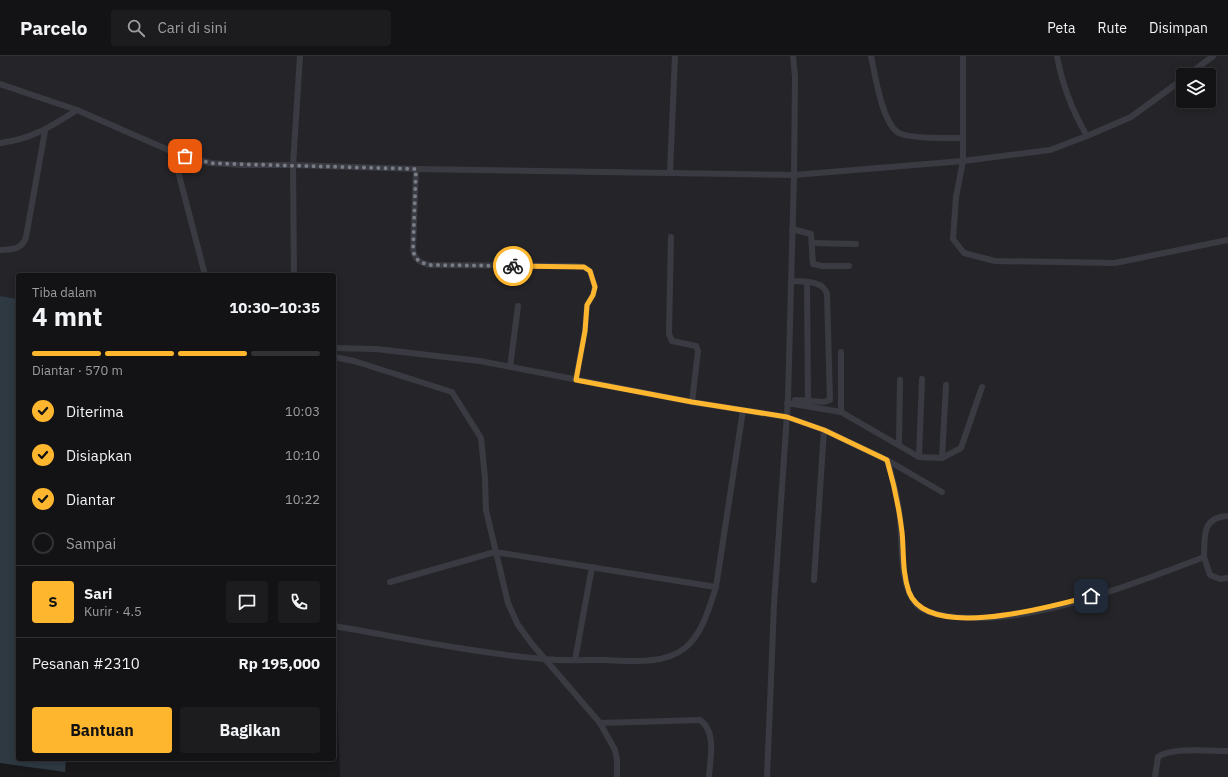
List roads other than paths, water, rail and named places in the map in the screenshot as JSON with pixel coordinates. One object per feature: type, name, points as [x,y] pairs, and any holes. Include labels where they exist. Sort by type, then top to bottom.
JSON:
[{"type":"lane","points":[[294,273],[293,165],[300,56]]},
{"type":"lane","points":[[670,173],[675,56]]},
{"type":"lane","points":[[767,777],[774,605],[787,417],[794,175],[795,77],[793,56]]},
{"type":"lane","points":[[870,56],[882,104],[890,124],[898,133],[912,136],[963,138]]},
{"type":"lane","points":[[962,56],[963,161],[956,197],[953,239],[964,253],[995,261],[1116,263],[1228,240]]},
{"type":"lane","points":[[1057,56],[1060,70],[1078,120],[1087,136]]},
{"type":"lane","points":[[1197,68],[1213,56]]},
{"type":"lane","points":[[0,84],[77,110],[173,152],[210,163],[416,169],[794,175],[963,161],[1050,150],[1130,117],[1176,84]]},
{"type":"lane","points":[[0,143],[29,137],[44,131],[77,110]]},
{"type":"lane","points":[[0,250],[19,248],[24,243],[44,131]]},
{"type":"lane","points":[[173,152],[205,273]]},
{"type":"lane","points":[[416,169],[413,250],[415,257],[421,263],[430,265],[574,266],[584,267],[590,271],[595,287],[593,295],[587,305],[585,331],[576,380]]},
{"type":"lane","points":[[792,229],[811,234],[813,264],[822,266],[850,266]]},
{"type":"lane","points":[[671,238],[669,334],[675,342],[696,346],[698,351],[692,402]]},
{"type":"lane","points":[[812,243],[856,244]]},
{"type":"lane","points":[[787,401],[824,402],[830,400],[827,294],[825,287],[807,282],[791,281]]},
{"type":"lane","points":[[807,282],[808,402]]},
{"type":"lane","points":[[510,367],[518,306]]},
{"type":"lane","points":[[336,348],[376,349],[480,361],[692,402],[787,417],[824,430],[887,460],[942,492]]},
{"type":"lane","points":[[841,352],[841,412]]},
{"type":"lane","points":[[336,357],[354,361],[452,392],[481,438],[485,478],[486,510],[508,603],[518,625],[600,723],[615,750],[618,760],[617,777]]},
{"type":"lane","points":[[919,457],[922,379]]},
{"type":"lane","points":[[898,444],[900,380]]},
{"type":"lane","points":[[942,458],[946,385]]},
{"type":"lane","points":[[787,401],[841,412],[919,457],[942,458],[961,448],[982,387]]},
{"type":"lane","points":[[336,626],[479,651],[545,659],[634,661],[665,658],[684,648],[696,636],[704,622],[716,587],[743,410]]},
{"type":"lane","points":[[814,580],[824,430]]},
{"type":"lane","points":[[887,460],[899,508],[904,576],[916,604],[928,613],[953,617],[979,618],[1012,615],[1050,607],[1132,584],[1204,557]]},
{"type":"lane","points":[[1228,516],[1214,519],[1206,528],[1204,557],[1210,575],[1220,579],[1228,578]]},
{"type":"lane","points":[[390,582],[495,552],[716,587]]},
{"type":"lane","points":[[575,660],[592,567]]},
{"type":"lane","points":[[600,723],[700,720],[706,724],[710,734],[709,777]]},
{"type":"lane","points":[[1155,777],[1158,757],[1161,754],[1182,751],[1228,751]]}]
